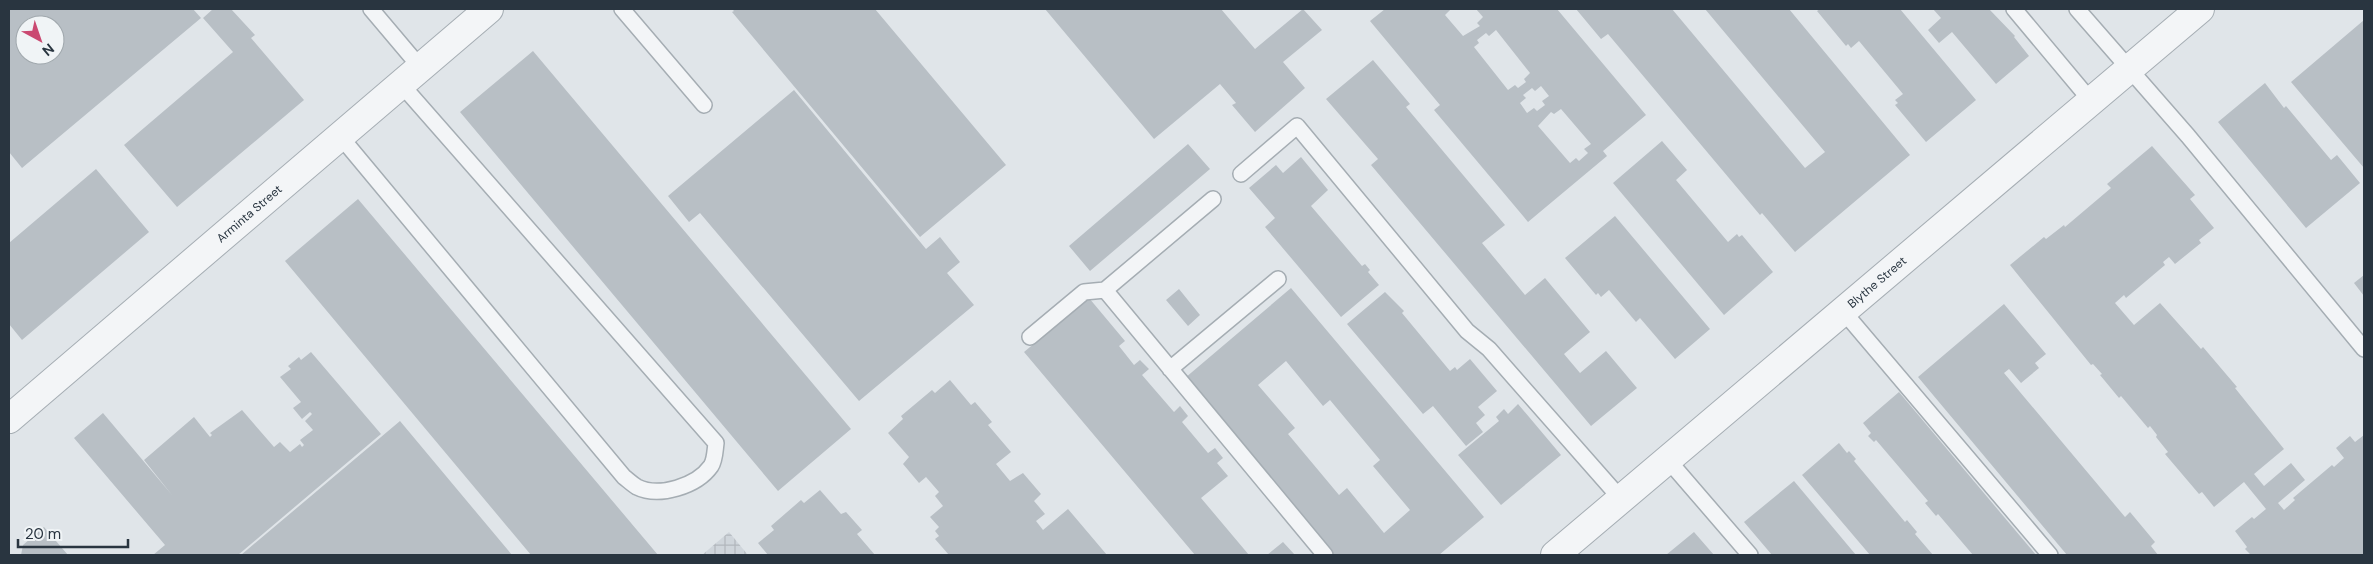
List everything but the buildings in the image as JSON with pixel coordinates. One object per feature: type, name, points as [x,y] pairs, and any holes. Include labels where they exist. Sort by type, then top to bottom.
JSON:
[{"type":"street","name":"Arminta Street","points":[[9,418],[489,9]]},
{"type":"street","name":"Blythe Street","points":[[1555,555],[2200,9]]},
{"type":"lane","points":[[340,136],[624,477],[638,487],[656,491],[678,488],[695,480],[712,465],[716,443],[410,76],[370,9]]},
{"type":"lane","points":[[622,9],[704,105]]},
{"type":"lane","points":[[2014,9],[2091,101]]},
{"type":"lane","points":[[2077,9],[2129,68],[2364,349]]},
{"type":"lane","points":[[1241,174],[1297,126],[1467,331],[1490,349],[1621,499]]},
{"type":"lane","points":[[1030,337],[1084,292],[1105,290],[1213,199]]},
{"type":"lane","points":[[1170,369],[1278,279]]},
{"type":"lane","points":[[1105,290],[1325,555]]},
{"type":"lane","points":[[1843,311],[2050,555]]},
{"type":"lane","points":[[1668,460],[1750,555]]},
{"type":"shaded area","points":[[729,532],[748,555],[702,555]]}]
